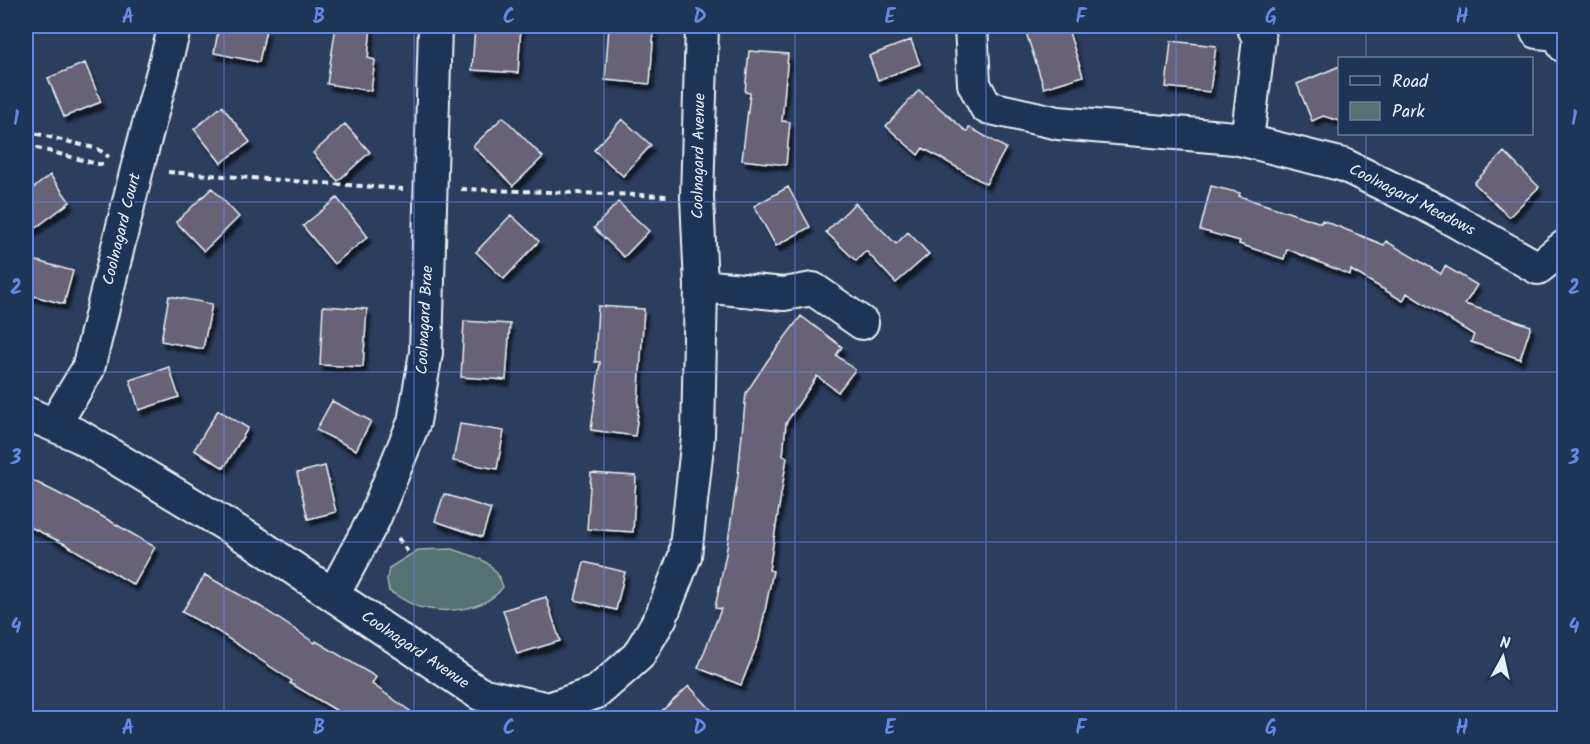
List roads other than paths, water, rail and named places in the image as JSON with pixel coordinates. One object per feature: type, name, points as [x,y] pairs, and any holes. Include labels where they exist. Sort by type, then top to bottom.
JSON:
[{"type":"street","name":"Coolnagard Court","points":[[54,425],[88,369],[128,166],[175,26]]},
{"type":"street","name":"Coolnagard Brae","points":[[333,595],[374,519],[414,422],[426,353],[435,26]]},
{"type":"street","name":"Coolnagard Avenue","points":[[26,413],[79,436],[253,541],[480,694],[549,709],[597,692],[638,656],[661,617],[685,556],[698,437],[700,286],[697,197],[702,26]]},
{"type":"street","name":"Coolnagard Meadows","points":[[971,26],[974,84],[986,107],[1058,123],[1235,138],[1344,165],[1437,210],[1538,268],[1564,247]]},
{"type":"street","points":[[1247,141],[1259,39],[1253,26]]},
{"type":"street","points":[[1537,32],[1559,34],[1564,46]]},
{"type":"street","points":[[700,286],[784,294],[813,289],[862,323]]}]
